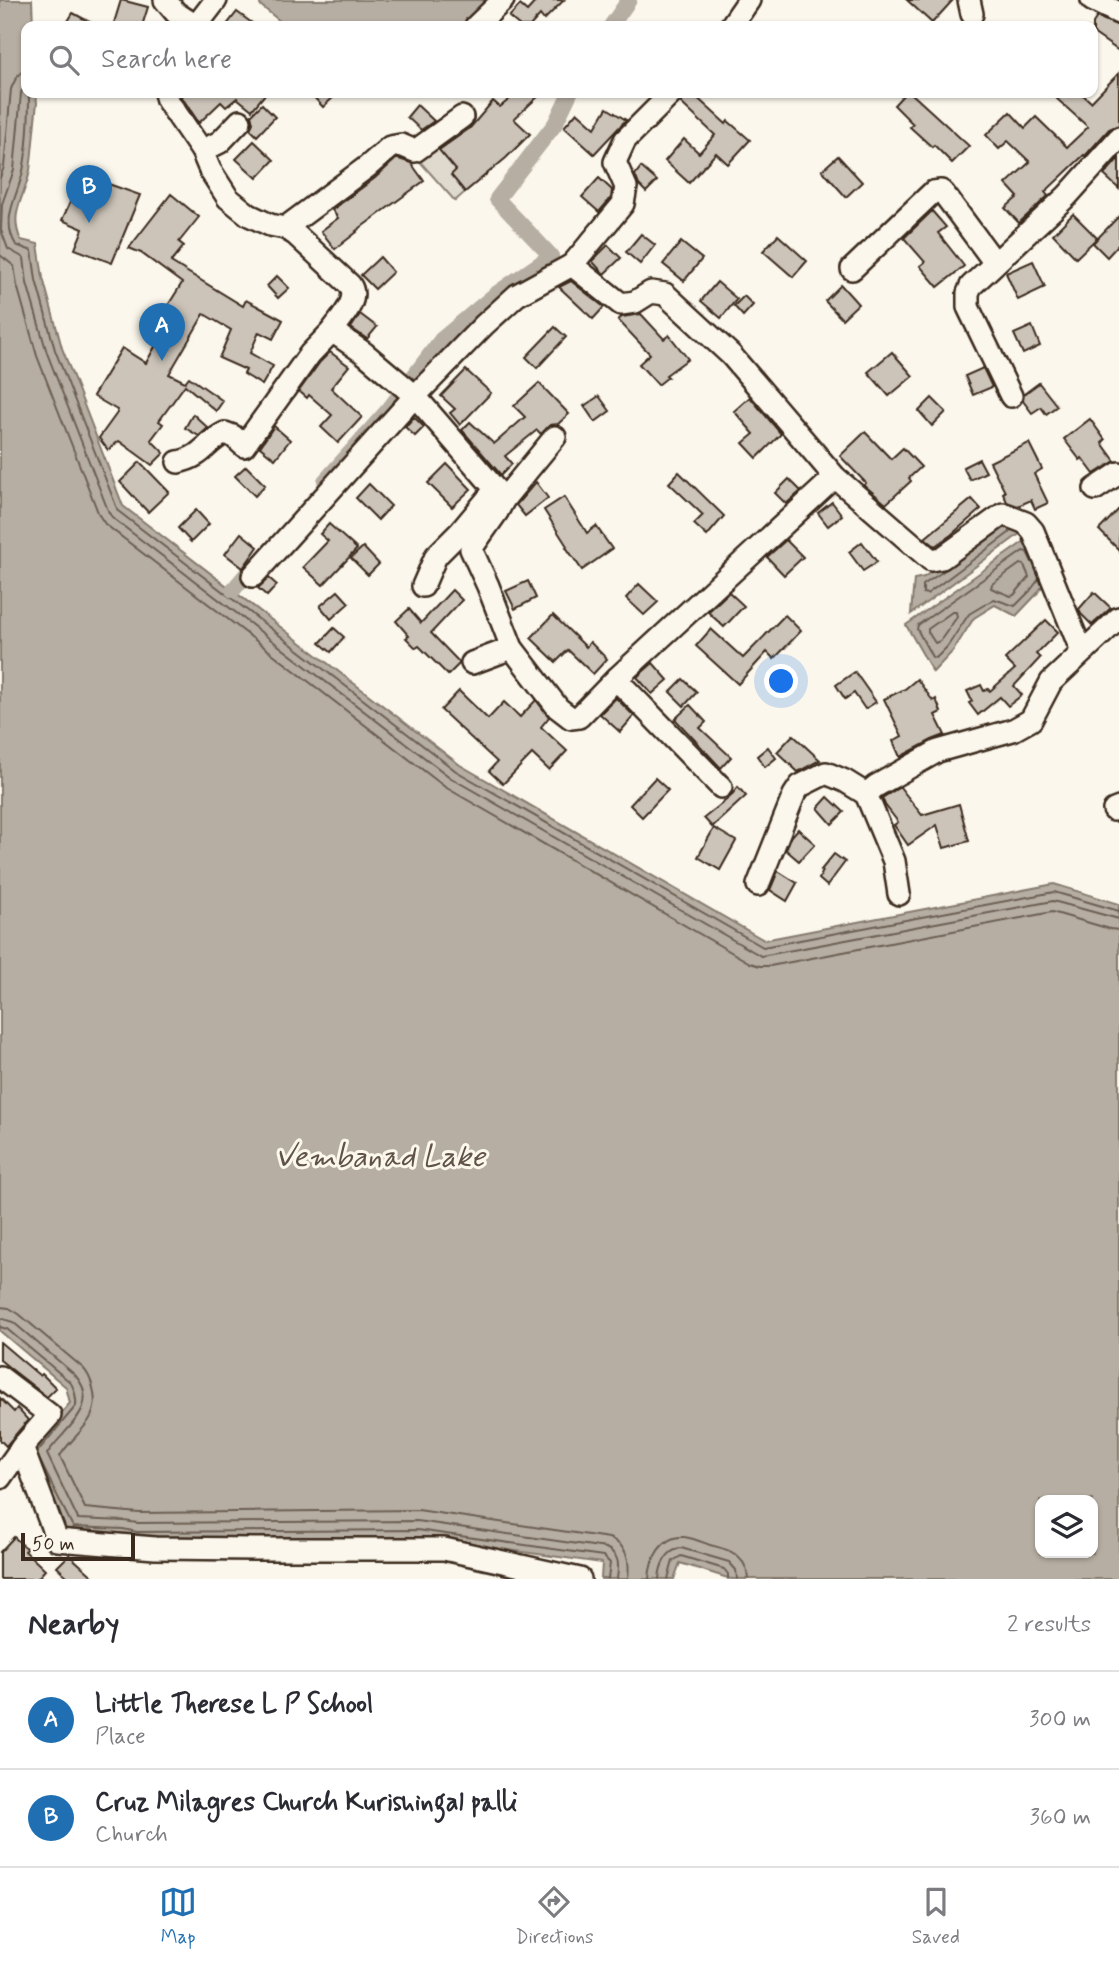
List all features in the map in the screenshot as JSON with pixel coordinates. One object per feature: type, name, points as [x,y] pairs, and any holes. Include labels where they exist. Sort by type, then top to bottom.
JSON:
[{"type":"street","points":[[164,0],[188,21]]},
{"type":"street","points":[[200,21],[216,0]]},
{"type":"street","points":[[481,21],[503,0]]},
{"type":"street","points":[[735,21],[749,0]]},
{"type":"street","points":[[166,98],[202,151],[210,170],[228,198],[249,215],[295,234],[354,291],[354,298],[332,331],[310,354],[244,446],[225,433],[194,459],[178,462]]},
{"type":"street","points":[[253,576],[409,391],[517,295],[572,265],[623,204],[626,187],[615,162],[625,141],[667,98]]},
{"type":"street","points":[[285,228],[390,147],[401,145],[415,151],[462,117]]},
{"type":"street","points":[[202,151],[220,142],[240,121]]},
{"type":"street","points":[[1011,396],[968,307],[971,286],[1067,196],[1119,138]]},
{"type":"street","points":[[852,269],[933,192],[938,191],[944,194],[995,263]]},
{"type":"street","points":[[572,265],[621,304],[635,302],[650,292],[665,294],[731,355],[835,477],[931,560],[942,558],[1003,513],[1026,523],[1033,531],[1082,652]]},
{"type":"street","points":[[332,331],[409,391],[500,494]]},
{"type":"street","points":[[423,586],[436,556],[555,437]]},
{"type":"street","points":[[1095,489],[1119,473]]},
{"type":"street","points":[[500,494],[497,512],[471,549],[512,648],[558,708],[571,718],[579,717],[616,679],[835,477]]},
{"type":"street","points":[[866,794],[938,751],[1013,730],[1031,720],[1051,682],[1119,618]]},
{"type":"street","points":[[472,663],[512,648]]},
{"type":"street","points":[[616,679],[720,788]]},
{"type":"street","points":[[758,885],[794,794],[800,786],[825,773],[845,780],[866,794],[894,861],[899,894]]},
{"type":"street","points":[[0,1377],[50,1415],[0,1478]]},
{"type":"street","points":[[22,1447],[57,1540],[155,1548],[444,1549],[580,1579]]},
{"type":"shaded area","points":[[434,143],[446,158],[455,151],[465,192],[455,201],[414,155]]},
{"type":"water","name":"Vembanad Lake","points":[[0,0],[32,0],[33,21],[21,21],[21,98],[36,98],[37,103],[30,170],[17,213],[17,230],[21,240],[38,244],[43,278],[62,348],[123,506],[460,765],[764,940],[1054,884],[1119,904],[1119,1579],[731,1579],[680,1563],[674,1579],[601,1579],[602,1563],[417,1537],[177,1539],[67,1534],[28,1452],[70,1403],[66,1387],[0,1331]]},
{"type":"water","points":[[262,0],[494,0],[472,21],[280,21],[260,5]]},
{"type":"water","points":[[1002,519],[1025,530],[911,614],[914,579],[924,577]]},
{"type":"water","points":[[1029,538],[1048,578],[1036,595],[1016,616],[995,605],[974,618],[953,651],[933,672],[906,625]]},
{"type":"building","points":[[121,0],[148,7],[144,21],[115,21]]},
{"type":"building","points":[[537,0],[564,0],[544,20],[540,15],[535,21],[514,21],[509,17],[520,5],[527,11]]},
{"type":"building","points":[[907,0],[953,0],[934,21],[930,21]]},
{"type":"building","points":[[237,12],[249,21],[230,21]]},
{"type":"building","points":[[73,13],[88,21],[68,21]]},
{"type":"building","points":[[1097,17],[1119,26],[1119,51],[1098,36],[1098,21],[1094,21]]},
{"type":"building","points":[[1119,73],[1119,125],[1109,129],[1085,156],[1045,192],[1048,196],[1019,223],[1005,208],[1018,197],[1006,184],[1030,162],[1008,141],[999,149],[986,135],[1010,112],[1025,128],[1036,117],[1067,147],[1088,127],[1057,99],[1087,98],[1091,102],[1098,98]]},
{"type":"building","points":[[182,98],[237,98],[226,107],[221,102],[199,123]]},
{"type":"building","points":[[237,98],[262,98],[252,110]]},
{"type":"building","points":[[315,98],[333,98],[323,107]]},
{"type":"building","points":[[511,98],[537,98],[514,119],[530,134],[465,192],[451,175],[456,170],[439,150],[470,128],[493,101],[500,107]]},
{"type":"building","points":[[683,98],[697,98],[726,124],[728,121],[750,140],[728,164],[716,153],[689,183],[665,161],[684,139],[699,153],[715,135],[681,103]]},
{"type":"building","points":[[900,98],[916,98],[969,146],[952,163],[910,127],[913,124],[894,105]]},
{"type":"building","points":[[262,104],[275,117],[257,136],[250,129],[253,123],[251,115]]},
{"type":"building","points":[[417,105],[434,121],[421,130],[407,117]]},
{"type":"building","points":[[607,108],[626,120],[594,154],[564,127],[577,112],[595,128]]},
{"type":"building","points":[[254,141],[274,160],[257,178],[236,159]]},
{"type":"building","points":[[838,156],[862,182],[846,197],[822,170]]},
{"type":"building","points":[[1119,158],[1119,189],[1104,175]]},
{"type":"building","points":[[396,159],[411,163],[424,181],[335,249],[321,231],[338,218],[332,210]]},
{"type":"building","points":[[641,167],[657,181],[646,192],[635,175]]},
{"type":"building","points":[[599,178],[612,190],[611,198],[599,212],[582,197]]},
{"type":"building","points":[[100,181],[140,195],[112,263],[75,249],[83,229],[62,220],[78,185],[96,193]]},
{"type":"building","points":[[171,194],[199,217],[179,242],[184,246],[171,262],[243,306],[246,300],[283,320],[273,339],[259,332],[250,353],[273,366],[262,385],[244,374],[246,370],[219,358],[231,330],[204,314],[169,374],[185,382],[189,377],[223,401],[216,411],[185,385],[159,421],[163,424],[151,440],[164,453],[152,465],[119,441],[108,450],[99,438],[117,410],[93,396],[122,348],[146,363],[174,312],[167,307],[182,283],[141,253],[129,248]]},
{"type":"building","points":[[932,211],[946,227],[938,233],[964,266],[938,287],[920,266],[925,262],[904,238]]},
{"type":"building","points":[[1073,214],[1097,238],[1076,258],[1053,234]]},
{"type":"building","points":[[1119,216],[1119,244],[1107,257],[1093,243]]},
{"type":"building","points":[[641,234],[655,245],[640,264],[626,252]]},
{"type":"building","points":[[778,235],[807,261],[793,277],[763,251]]},
{"type":"building","points":[[681,242],[702,259],[684,281],[663,264]]},
{"type":"building","points":[[608,245],[621,258],[604,274],[592,261]]},
{"type":"building","points":[[380,257],[393,272],[375,289],[361,275]]},
{"type":"building","points":[[1033,261],[1045,287],[1018,300],[1006,273]]},
{"type":"building","points":[[277,276],[289,288],[278,298],[267,286]]},
{"type":"building","points":[[571,281],[604,307],[593,319],[559,287]]},
{"type":"building","points":[[717,282],[737,299],[721,318],[701,301]]},
{"type":"building","points":[[841,285],[858,304],[842,319],[825,301]]},
{"type":"building","points":[[744,296],[753,305],[743,316],[734,306]]},
{"type":"building","points":[[360,314],[377,327],[367,339],[351,328]]},
{"type":"building","points":[[641,314],[664,339],[669,335],[688,359],[666,375],[668,377],[658,385],[639,364],[650,354],[618,320]]},
{"type":"building","points":[[1032,326],[1040,346],[1023,354],[1014,334]]},
{"type":"building","points":[[555,327],[566,337],[537,368],[526,357]]},
{"type":"building","points":[[330,352],[349,366],[331,388],[362,417],[338,443],[321,427],[332,415],[309,395],[307,398],[299,391]]},
{"type":"building","points":[[892,352],[913,376],[889,396],[868,372]]},
{"type":"building","points":[[983,368],[992,387],[973,395],[965,376]]},
{"type":"building","points":[[466,370],[491,393],[460,425],[450,413],[455,409],[441,396]]},
{"type":"building","points":[[539,383],[569,414],[541,434],[537,430],[505,456],[512,464],[501,475],[462,430],[470,422],[494,444],[525,417],[514,406]]},
{"type":"building","points":[[1039,383],[1057,406],[1046,414],[1041,407],[1032,413],[1023,401],[1024,394]]},
{"type":"building","points":[[599,396],[610,411],[595,422],[584,406]]},
{"type":"building","points":[[750,397],[781,434],[757,458],[743,443],[754,434],[734,411]]},
{"type":"building","points":[[932,398],[946,412],[932,426],[919,411]]},
{"type":"building","points":[[193,414],[208,428],[199,436],[185,428]]},
{"type":"building","points":[[414,417],[424,427],[415,436],[405,427]]},
{"type":"building","points":[[1090,419],[1105,440],[1102,443],[1115,461],[1094,474],[1064,439]]},
{"type":"building","points":[[274,426],[290,440],[275,459],[260,447]]},
{"type":"building","points":[[865,432],[891,459],[903,448],[921,467],[909,478],[911,481],[886,504],[864,485],[866,483],[840,456]]},
{"type":"building","points":[[1029,443],[1042,469],[1034,474],[1048,503],[1035,509],[1031,500],[1018,506],[1007,502],[990,462]]},
{"type":"building","points":[[979,459],[986,472],[970,480],[963,467]]},
{"type":"building","points":[[140,462],[169,492],[148,512],[120,482]]},
{"type":"building","points":[[447,464],[471,489],[452,507],[428,483]]},
{"type":"building","points":[[246,466],[265,485],[255,496],[235,476]]},
{"type":"building","points":[[679,472],[724,516],[707,536],[694,524],[703,515],[669,483]]},
{"type":"building","points":[[789,479],[801,491],[786,504],[775,493]]},
{"type":"building","points":[[536,482],[548,498],[525,516],[516,505]]},
{"type":"building","points":[[369,484],[391,506],[378,520],[356,498]]},
{"type":"building","points":[[564,497],[587,533],[596,526],[612,549],[582,570],[544,510]]},
{"type":"building","points":[[972,499],[981,509],[951,535],[935,546],[925,538]]},
{"type":"building","points":[[832,502],[842,515],[828,526],[818,513]]},
{"type":"building","points":[[1119,509],[1119,550],[1099,530]]},
{"type":"building","points":[[196,510],[209,524],[191,542],[178,528]]},
{"type":"building","points":[[329,524],[357,549],[323,585],[303,567],[328,541],[320,534]]},
{"type":"building","points":[[241,533],[258,547],[243,568],[225,554]]},
{"type":"building","points":[[786,540],[803,557],[784,575],[767,557]]},
{"type":"building","points":[[862,542],[877,562],[863,571],[849,552]]},
{"type":"building","points":[[363,547],[379,564],[368,575],[351,558]]},
{"type":"building","points":[[269,578],[277,585],[267,596],[258,588]]},
{"type":"building","points":[[528,581],[536,598],[515,609],[506,591]]},
{"type":"building","points":[[639,584],[658,602],[644,615],[626,598]]},
{"type":"building","points":[[452,590],[462,600],[431,633],[459,662],[448,675],[419,646],[416,648],[406,638],[409,636],[396,621],[409,609],[421,623]]},
{"type":"building","points":[[338,591],[349,603],[331,619],[320,606]]},
{"type":"building","points":[[729,592],[744,606],[724,627],[708,612]]},
{"type":"building","points":[[1094,592],[1111,608],[1092,625],[1079,609]]},
{"type":"building","points":[[553,615],[586,647],[590,642],[607,659],[593,674],[568,650],[556,662],[531,638]]},
{"type":"building","points":[[785,615],[801,631],[774,659],[767,652],[738,684],[696,646],[711,629],[743,658]]},
{"type":"building","points":[[1046,620],[1058,632],[1036,654],[1040,658],[1014,686],[1022,695],[1008,706],[1000,697],[978,715],[969,703],[972,701],[967,691],[981,685],[984,691],[990,691],[1015,669],[1005,659]]},
{"type":"building","points":[[334,628],[344,637],[331,652],[320,643]]},
{"type":"building","points":[[653,663],[668,680],[652,694],[637,677]]},
{"type":"building","points":[[855,672],[876,702],[865,709],[854,693],[845,699],[836,685]]},
{"type":"building","points":[[683,679],[697,692],[684,706],[670,692]]},
{"type":"building","points":[[917,679],[933,701],[936,699],[941,712],[935,715],[945,735],[900,757],[893,741],[902,736],[884,699],[905,689]]},
{"type":"building","points":[[459,691],[488,719],[504,702],[520,717],[536,700],[549,717],[541,727],[567,751],[549,770],[532,754],[503,784],[489,771],[497,762],[441,710]]},
{"type":"building","points":[[616,698],[634,716],[620,732],[600,714]]},
{"type":"building","points":[[690,705],[706,722],[700,728],[731,757],[721,768],[675,719]]},
{"type":"building","points":[[793,735],[820,760],[798,772],[777,752]]},
{"type":"building","points":[[768,747],[776,758],[765,767],[757,756]]},
{"type":"building","points":[[655,778],[668,790],[642,817],[630,805]]},
{"type":"building","points":[[738,787],[746,796],[712,827],[704,818]]},
{"type":"building","points":[[900,787],[922,815],[959,804],[969,841],[944,848],[937,825],[908,845],[894,825],[898,822],[882,798]]},
{"type":"building","points":[[828,797],[844,812],[832,824],[818,808]]},
{"type":"building","points":[[714,828],[736,841],[720,870],[698,857]]},
{"type":"building","points":[[798,829],[815,844],[799,861],[786,850],[791,837]]},
{"type":"building","points":[[834,854],[845,862],[827,886],[819,879],[823,871],[821,870]]},
{"type":"building","points":[[778,871],[797,883],[787,901],[770,890]]},
{"type":"building","points":[[0,1342],[56,1388],[47,1397],[0,1360]]},
{"type":"building","points":[[0,1398],[14,1412],[17,1408],[28,1420],[6,1446],[0,1440]]},
{"type":"building","points":[[14,1537],[45,1570],[37,1579],[0,1579],[0,1552]]},
{"type":"building","points":[[69,1555],[96,1579],[70,1579],[57,1567]]},
{"type":"waterway","points":[[614,21],[629,0]]},
{"type":"waterway","points":[[325,481],[389,409],[441,340],[496,294],[551,256],[497,199],[555,124],[568,98]]},
{"type":"waterway","points":[[233,590],[256,563]]},
{"type":"place","name":"Cruz Milagres Church Kurishingal palli","points":[[89,223]]},
{"type":"place","name":"Little Therese L P School","points":[[162,361]]}]
